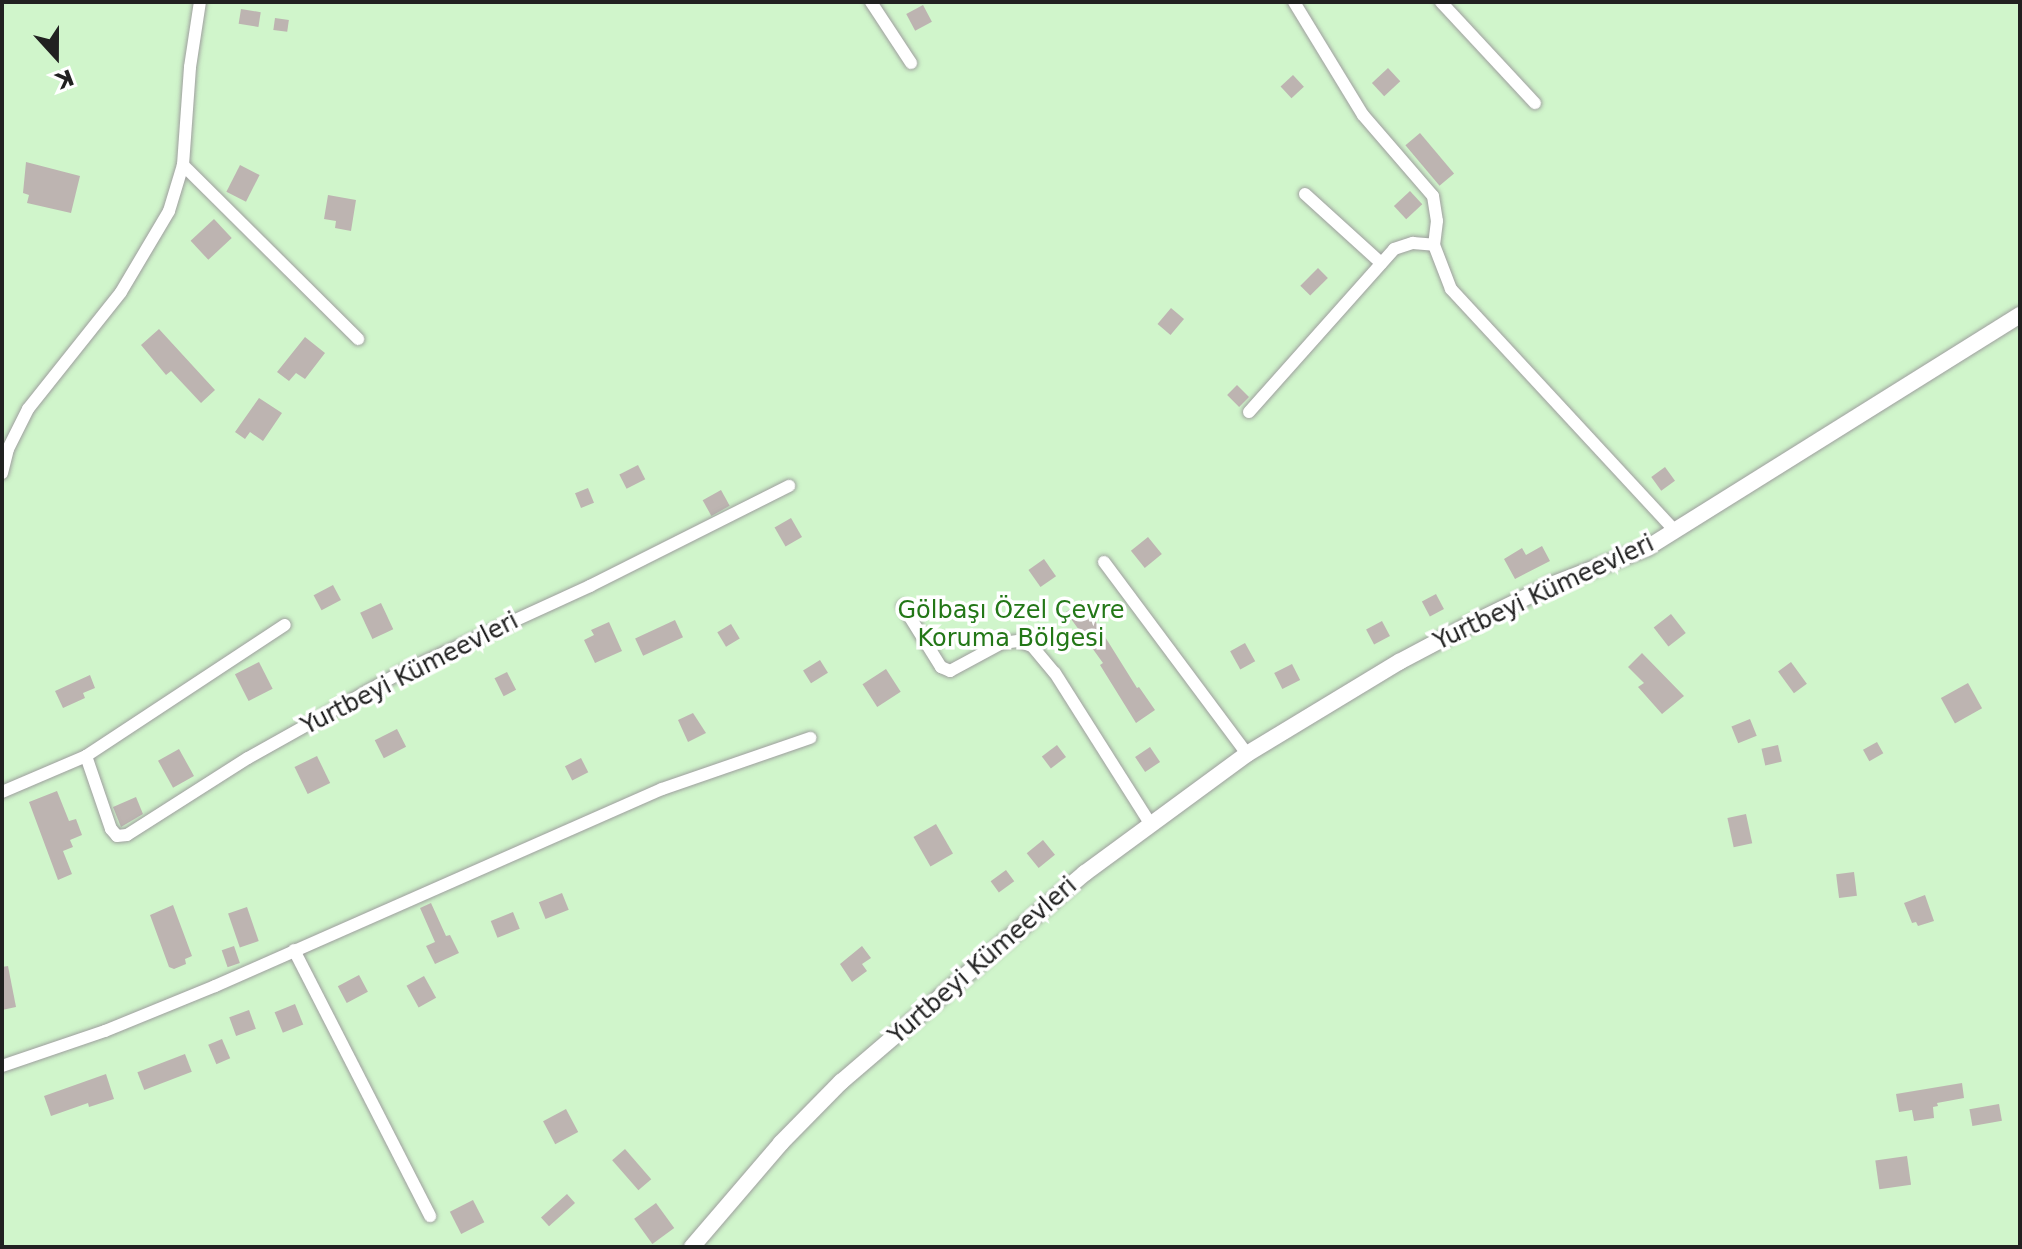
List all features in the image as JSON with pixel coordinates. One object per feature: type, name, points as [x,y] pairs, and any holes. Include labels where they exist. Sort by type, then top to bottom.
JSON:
[{"type":"street","points":[[2,473],[8,449],[28,409],[121,292],[169,211],[183,165],[190,67],[200,2]]},
{"type":"street","points":[[871,2],[911,63]]},
{"type":"street","name":"Yurtbeyi Kümeevleri","points":[[1294,2],[1363,115],[1433,196],[1437,221],[1434,245],[1451,289],[1675,531]]},
{"type":"street","points":[[1441,2],[1535,103]]},
{"type":"street","points":[[183,165],[358,339]]},
{"type":"street","points":[[1305,194],[1381,263]]},
{"type":"street","points":[[1249,412],[1381,263],[1402,245],[1434,245]]},
{"type":"street","name":"Yurtbeyi Kümeevleri","points":[[692,1247],[818,1103],[1085,873],[1247,754],[1399,662],[1465,627],[1551,585],[1632,555],[1675,531],[2020,315]]},
{"type":"street","name":"Yurtbeyi Kümeevleri","points":[[86,756],[111,829],[117,836],[127,835],[248,758],[400,673],[590,586],[789,486]]},
{"type":"street","points":[[1104,562],[1247,754]]},
{"type":"street","points":[[903,606],[941,667],[950,671],[1002,643],[1018,641],[1032,646],[1055,673],[1150,823]]},
{"type":"street","points":[[2,792],[86,756],[285,625]]},
{"type":"street","points":[[2,1066],[105,1031],[649,795],[810,738]]},
{"type":"street","points":[[294,950],[430,1216]]},
{"type":"green space","name":"Gölbaşı Özel Çevre Koruma Bölgesi","points":[[2,2],[2020,2],[2020,1247],[2,1247]]},
{"type":"building","points":[[923,5],[932,22],[915,31],[906,14]]},
{"type":"building","points":[[241,9],[261,12],[258,27],[239,24]]},
{"type":"building","points":[[275,18],[289,20],[287,32],[273,30]]},
{"type":"building","points":[[1388,68],[1400,81],[1384,96],[1372,83]]},
{"type":"building","points":[[1293,75],[1304,87],[1291,98],[1281,87]]},
{"type":"building","points":[[1420,133],[1454,174],[1440,186],[1405,145]]},
{"type":"building","points":[[26,162],[80,176],[71,213],[27,203],[29,195],[23,193]]},
{"type":"building","points":[[240,165],[260,175],[246,202],[226,192]]},
{"type":"building","points":[[1410,191],[1422,204],[1406,219],[1394,206]]},
{"type":"building","points":[[328,195],[356,200],[351,231],[335,228],[336,221],[324,219]]},
{"type":"building","points":[[214,219],[232,238],[208,260],[191,241]]},
{"type":"building","points":[[1318,268],[1328,278],[1310,296],[1300,286]]},
{"type":"building","points":[[1171,308],[1184,319],[1171,335],[1158,324]]},
{"type":"building","points":[[159,329],[215,390],[201,403],[171,371],[166,375],[141,345]]},
{"type":"building","points":[[305,337],[325,353],[305,379],[296,373],[289,381],[277,372]]},
{"type":"building","points":[[1237,385],[1249,397],[1239,407],[1227,395]]},
{"type":"building","points":[[259,398],[282,413],[263,441],[250,432],[245,439],[235,432]]},
{"type":"building","points":[[638,465],[645,479],[627,489],[619,475]]},
{"type":"building","points":[[1665,467],[1675,481],[1661,491],[1651,477]]},
{"type":"building","points":[[588,488],[594,503],[581,508],[575,493]]},
{"type":"building","points":[[721,490],[730,506],[711,516],[703,500]]},
{"type":"building","points":[[791,518],[802,537],[786,547],[775,528]]},
{"type":"building","points":[[1148,537],[1162,554],[1145,568],[1131,551]]},
{"type":"building","points":[[1542,546],[1550,561],[1515,579],[1504,559],[1522,548],[1526,555]]},
{"type":"building","points":[[1044,559],[1056,576],[1040,587],[1028,570]]},
{"type":"building","points":[[333,585],[341,600],[322,610],[314,595]]},
{"type":"building","points":[[1436,594],[1444,609],[1430,617],[1422,602]]},
{"type":"building","points":[[1082,600],[1137,688],[1155,710],[1136,723],[1100,665],[1103,663],[1066,612]]},
{"type":"building","points":[[381,603],[393,629],[372,639],[360,613]]},
{"type":"building","points":[[1671,614],[1686,633],[1668,646],[1654,628]]},
{"type":"building","points":[[675,620],[683,637],[643,656],[635,639]]},
{"type":"building","points":[[1382,621],[1390,636],[1374,644],[1366,629]]},
{"type":"building","points":[[609,622],[622,651],[595,663],[584,640],[594,635],[591,630]]},
{"type":"building","points":[[731,624],[740,639],[726,647],[717,632]]},
{"type":"building","points":[[1245,643],[1255,661],[1240,670],[1230,651]]},
{"type":"building","points":[[1642,653],[1684,696],[1662,714],[1638,687],[1644,683],[1628,667]]},
{"type":"building","points":[[820,660],[828,673],[811,683],[803,671]]},
{"type":"building","points":[[259,662],[273,689],[249,701],[235,674]]},
{"type":"building","points":[[1791,662],[1807,684],[1794,693],[1778,671]]},
{"type":"building","points":[[1292,664],[1300,680],[1282,689],[1274,673]]},
{"type":"building","points":[[886,669],[901,692],[877,707],[863,684]]},
{"type":"building","points":[[507,672],[516,690],[504,696],[495,678]]},
{"type":"building","points":[[90,675],[95,688],[83,693],[85,698],[63,708],[55,691]]},
{"type":"building","points":[[1968,683],[1982,708],[1955,723],[1941,698]]},
{"type":"building","points":[[693,713],[706,733],[688,742],[678,720]]},
{"type":"building","points":[[1750,719],[1757,736],[1738,743],[1731,726]]},
{"type":"building","points":[[397,729],[406,747],[384,758],[375,740]]},
{"type":"building","points":[[1877,742],[1883,753],[1869,761],[1863,750]]},
{"type":"building","points":[[1057,745],[1066,757],[1051,768],[1042,756]]},
{"type":"building","points":[[1778,745],[1782,762],[1765,765],[1761,749]]},
{"type":"building","points":[[1150,747],[1160,762],[1145,772],[1135,757]]},
{"type":"building","points":[[179,749],[194,776],[173,788],[158,761]]},
{"type":"building","points":[[317,756],[330,783],[308,794],[295,767]]},
{"type":"building","points":[[581,758],[588,772],[572,780],[565,766]]},
{"type":"building","points":[[57,791],[69,821],[76,819],[82,835],[70,840],[73,847],[63,851],[72,874],[58,880],[29,802]]},
{"type":"building","points":[[136,797],[143,814],[121,827],[113,807]]},
{"type":"building","points":[[1746,814],[1752,843],[1734,847],[1727,818]]},
{"type":"building","points":[[936,824],[953,853],[930,866],[913,837]]},
{"type":"building","points":[[1043,840],[1055,855],[1039,868],[1027,853]]},
{"type":"building","points":[[1006,870],[1014,881],[999,892],[991,881]]},
{"type":"building","points":[[1854,872],[1857,896],[1839,898],[1836,874]]},
{"type":"building","points":[[562,893],[569,910],[546,919],[539,902]]},
{"type":"building","points":[[1925,895],[1934,921],[1918,926],[1916,922],[1912,923],[1904,903]]},
{"type":"building","points":[[431,903],[446,936],[450,935],[459,953],[435,964],[426,946],[435,942],[420,908]]},
{"type":"building","points":[[173,905],[192,956],[185,959],[186,964],[174,969],[169,967],[150,915]]},
{"type":"building","points":[[247,907],[259,941],[240,948],[228,914]]},
{"type":"building","points":[[513,912],[520,929],[497,938],[491,921]]},
{"type":"building","points":[[234,946],[240,963],[228,967],[222,950]]},
{"type":"building","points":[[862,946],[871,958],[862,964],[867,971],[852,982],[840,964]]},
{"type":"building","points":[[8,966],[16,1007],[2,1010],[2,967]]},
{"type":"building","points":[[359,975],[368,992],[347,1003],[338,986]]},
{"type":"building","points":[[424,976],[436,998],[419,1008],[407,986]]},
{"type":"building","points":[[295,1004],[303,1024],[283,1033],[275,1012]]},
{"type":"building","points":[[249,1010],[256,1029],[236,1036],[229,1017]]},
{"type":"building","points":[[222,1039],[230,1058],[216,1064],[208,1045]]},
{"type":"building","points":[[185,1054],[192,1072],[144,1090],[137,1072]]},
{"type":"building","points":[[106,1074],[114,1099],[89,1107],[88,1103],[51,1116],[44,1096]]},
{"type":"building","points":[[1962,1083],[1964,1098],[1937,1103],[1938,1106],[1933,1107],[1934,1118],[1914,1121],[1912,1110],[1899,1112],[1896,1094]]},
{"type":"building","points":[[1999,1104],[2002,1121],[1972,1126],[1969,1109]]},
{"type":"building","points":[[566,1109],[578,1132],[555,1144],[543,1121]]},
{"type":"building","points":[[625,1149],[651,1179],[638,1190],[612,1160]]},
{"type":"building","points":[[1907,1156],[1911,1185],[1879,1189],[1875,1160]]},
{"type":"building","points":[[567,1194],[575,1203],[549,1226],[541,1217]]},
{"type":"building","points":[[473,1200],[484,1222],[461,1234],[450,1212]]},
{"type":"building","points":[[656,1203],[674,1228],[652,1244],[634,1219]]}]
